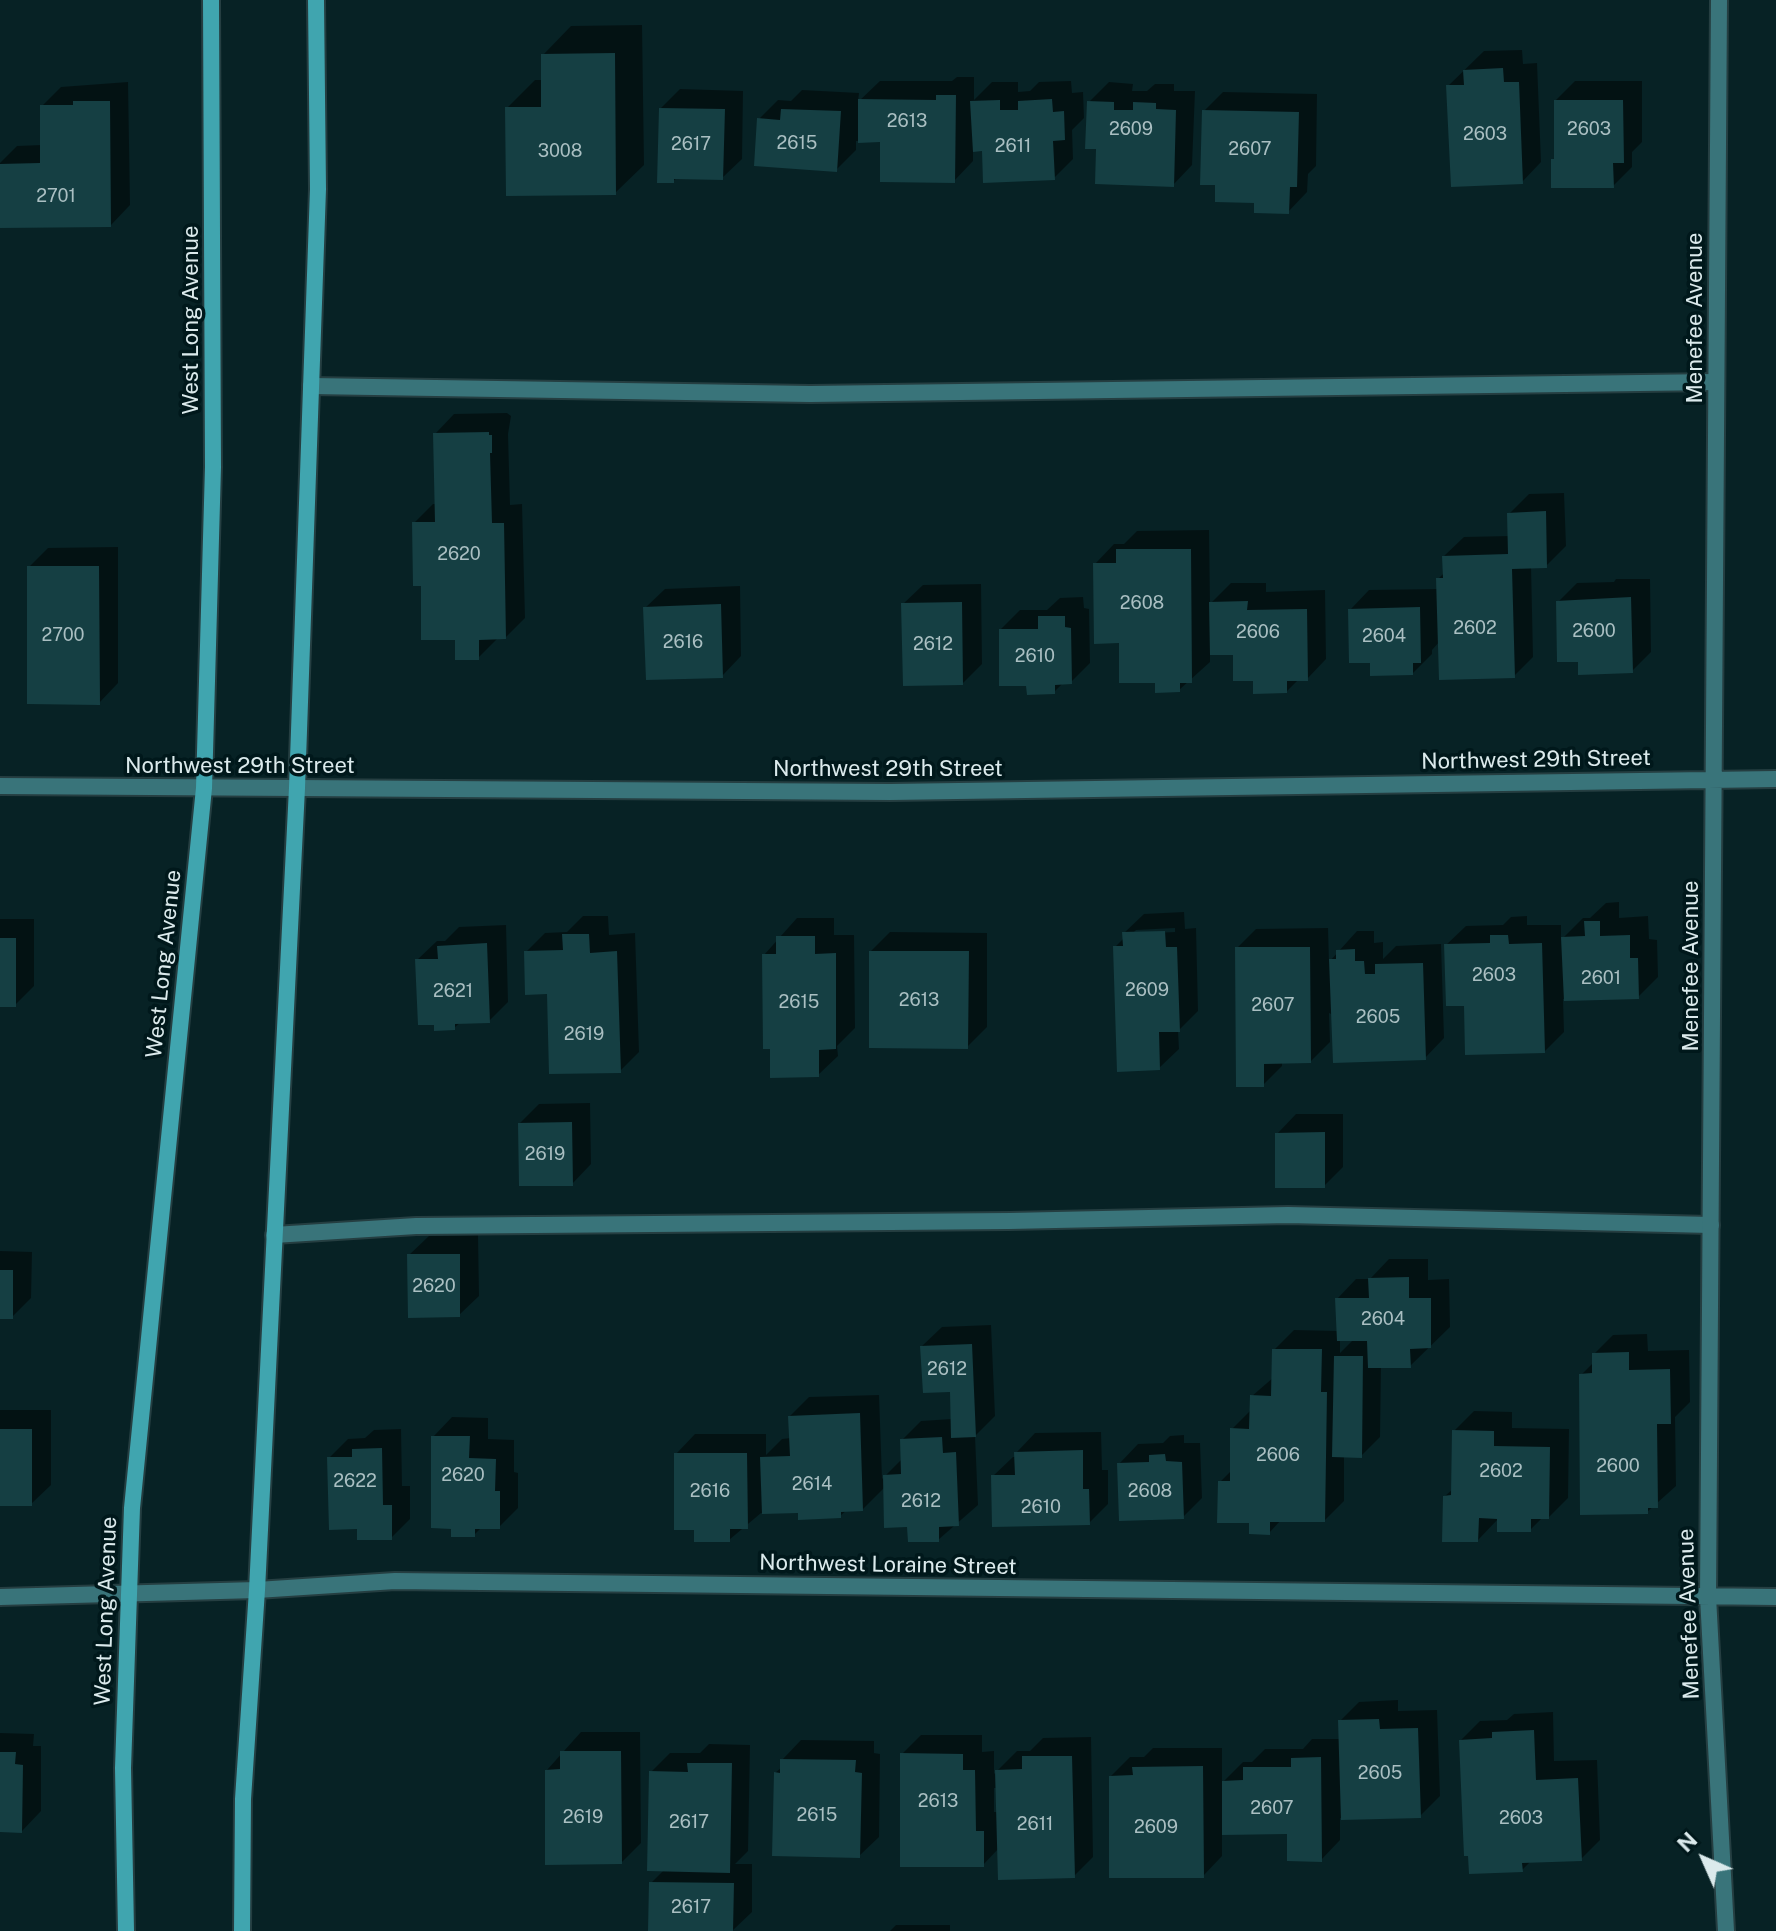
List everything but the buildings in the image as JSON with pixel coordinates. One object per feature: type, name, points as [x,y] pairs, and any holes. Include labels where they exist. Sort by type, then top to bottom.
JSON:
[{"type":"main road","name":"West Long Avenue","points":[[126,1931],[123,1768],[132,1508],[204,788],[213,467],[211,0]]},
{"type":"main road","points":[[242,1931],[243,1799],[257,1590],[297,788],[318,189],[316,0]]},
{"type":"street","name":"Menefee Avenue","points":[[1719,0],[1708,1597],[1726,1931]]},
{"type":"street","points":[[311,386],[810,394],[1716,382]]},
{"type":"street","name":"Northwest 29th Street","points":[[0,786],[890,792],[1776,779]]},
{"type":"street","points":[[274,1235],[416,1226],[1025,1221],[1288,1215],[1711,1225]]},
{"type":"street","name":"Northwest Loraine Street","points":[[0,1597],[257,1590],[395,1581],[1776,1597]]}]
